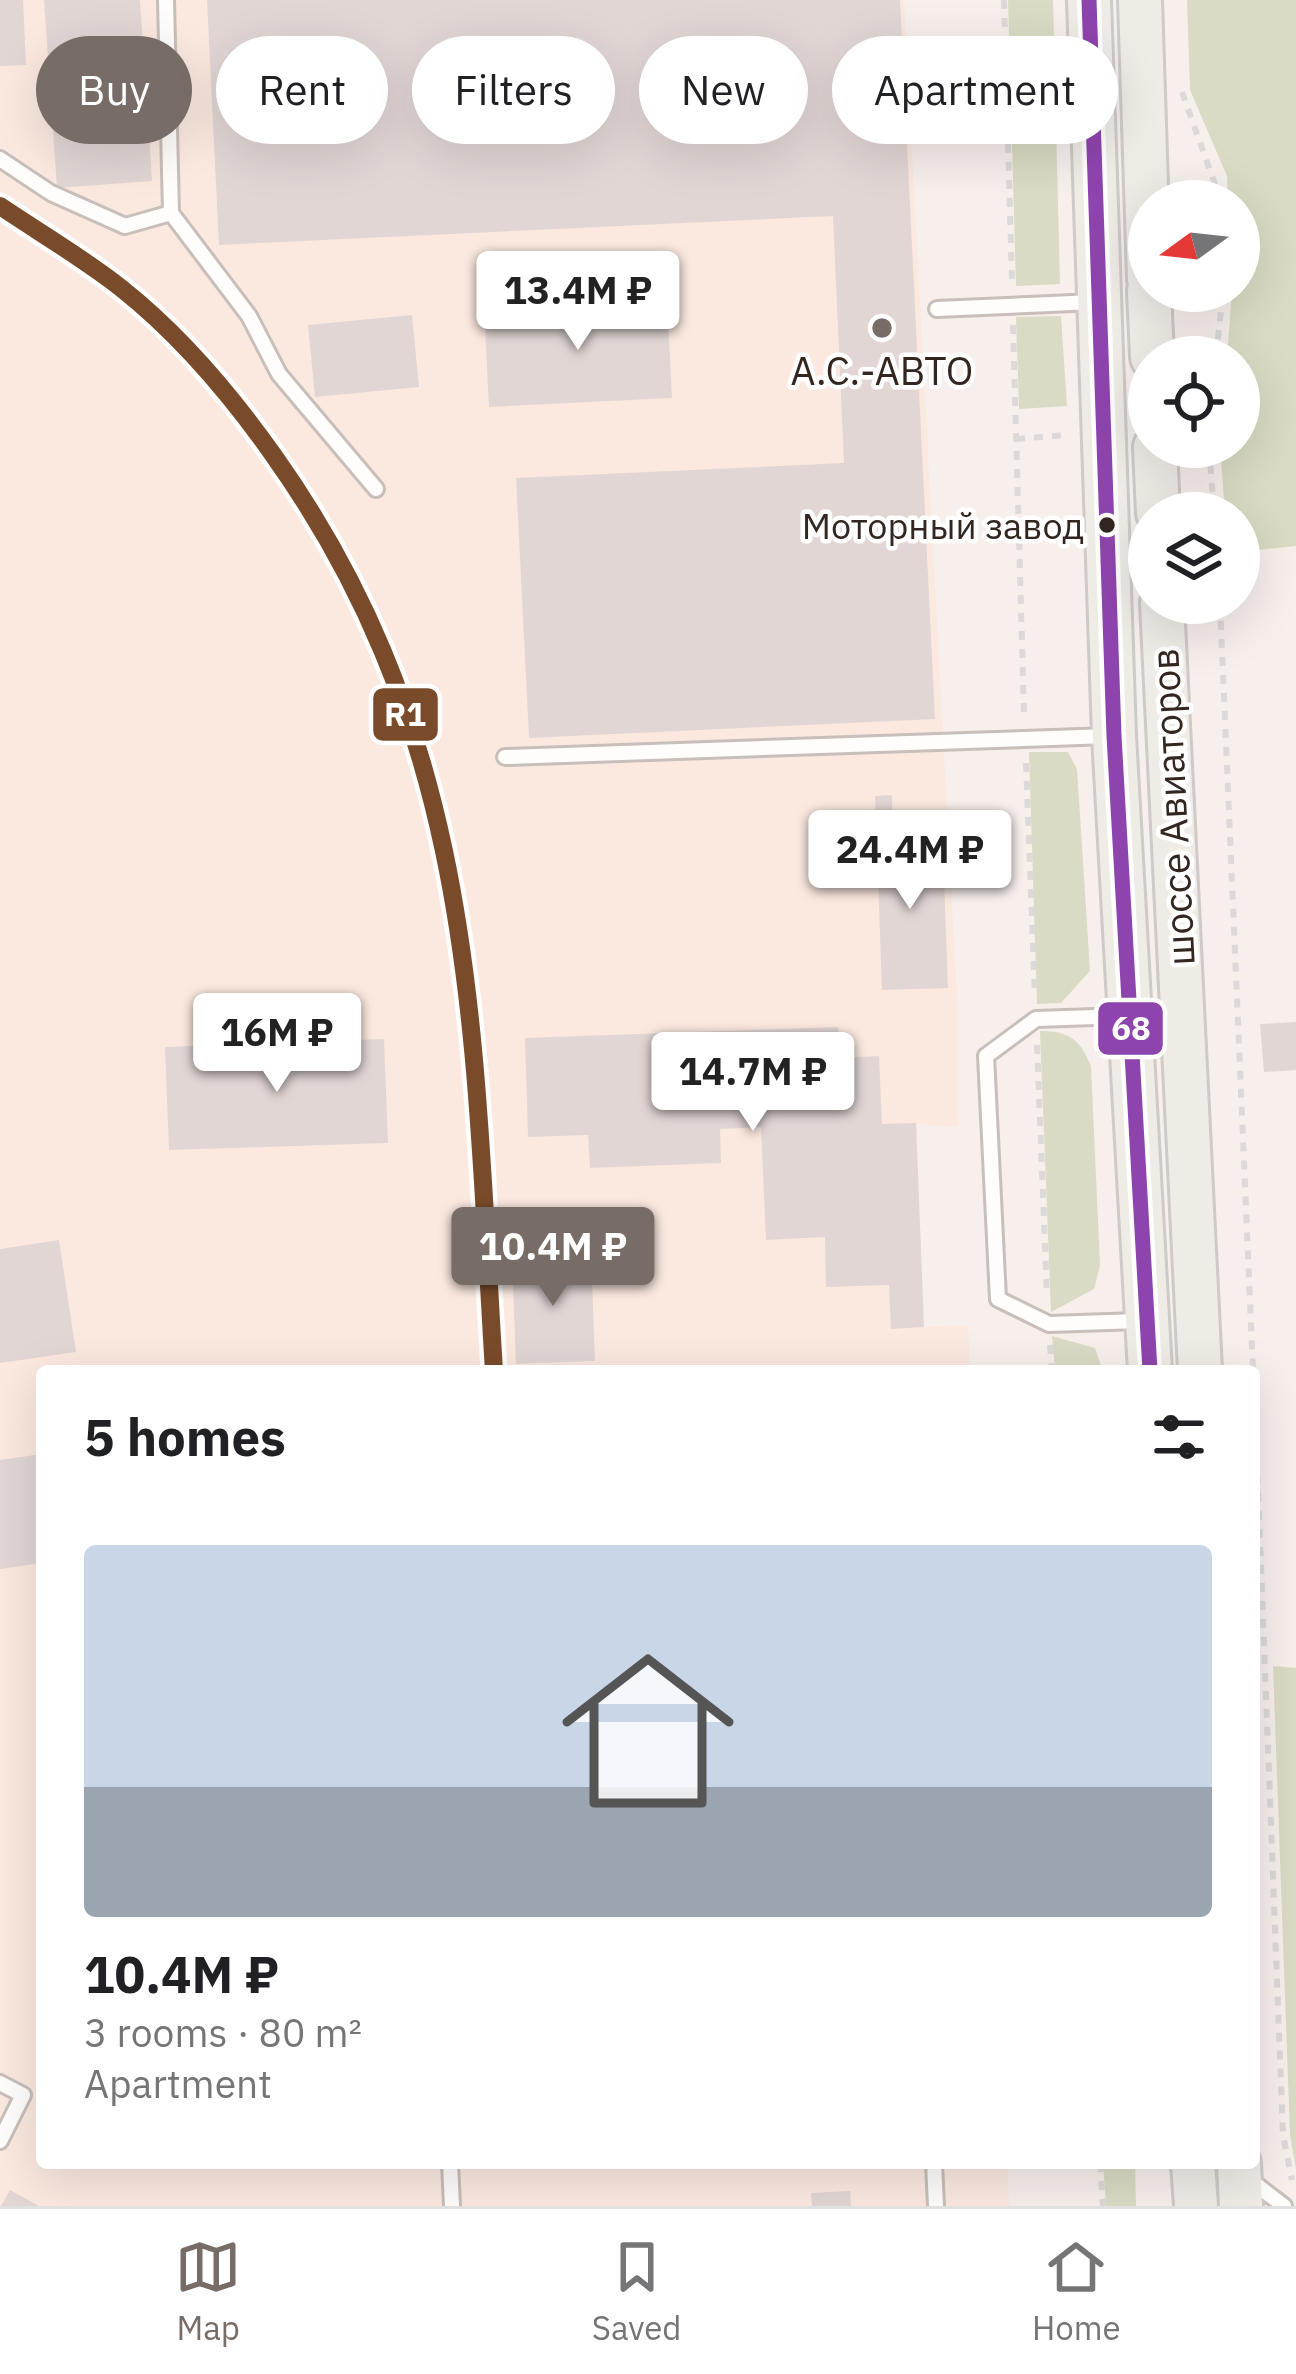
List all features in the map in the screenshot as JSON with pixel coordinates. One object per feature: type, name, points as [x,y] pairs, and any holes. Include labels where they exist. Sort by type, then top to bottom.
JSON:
[{"type":"main road","name":"шоссе Авиаторов","points":[[1089,0],[1114,736],[1150,1365]]},
{"type":"main road","points":[[1140,0],[1146,180]]},
{"type":"main road","name":"шоссе Авиаторов","points":[[1163,624],[1200,1365]]},
{"type":"main road","points":[[1193,2169],[1196,2206]]},
{"type":"lane","points":[[166,0],[171,213],[249,316],[279,374],[376,489]]},
{"type":"lane","points":[[0,159],[51,193],[125,226],[171,213]]},
{"type":"lane","points":[[937,309],[1100,302]]},
{"type":"lane","points":[[505,757],[1114,736]]},
{"type":"lane","points":[[1130,1016],[1036,1019],[986,1056],[998,1299],[1049,1324],[1147,1321]]},
{"type":"lane","points":[[0,2084],[23,2095],[0,2141]]},
{"type":"lane","points":[[450,2169],[452,2206]]},
{"type":"lane","points":[[934,2169],[936,2206]]},
{"type":"lane","points":[[1240,2180],[1284,2206]]},
{"type":"path","points":[[1004,0],[1025,739],[1052,1365]]},
{"type":"path","points":[[1182,69],[1182,92],[1213,180]]},
{"type":"path","points":[[1221,624],[1253,1365]]},
{"type":"path","points":[[1260,1540],[1283,2135],[1296,2201]]},
{"type":"path","points":[[1100,2169],[1103,2206]]},
{"type":"shaded area","points":[[0,0],[904,0],[906,36],[832,36],[832,144],[912,144],[957,995],[958,1127],[916,1124],[924,1327],[968,1325],[970,1365],[36,1365],[36,2169],[1007,2169],[1009,2206],[0,2206]]},
{"type":"green space","points":[[1008,0],[1053,0],[1054,36],[1009,36]]},
{"type":"green space","points":[[1187,0],[1296,0],[1296,546],[1260,550],[1260,492],[1223,492],[1222,468],[1260,468],[1260,336],[1229,336],[1230,312],[1260,312],[1260,180],[1227,180],[1190,90]]},
{"type":"green space","points":[[1012,144],[1057,144],[1060,284],[1016,286]]},
{"type":"green space","points":[[1061,316],[1067,406],[1019,409],[1016,317]]},
{"type":"green space","points":[[1029,752],[1068,752],[1077,769],[1090,971],[1061,1003],[1037,1004]]},
{"type":"green space","points":[[1040,1031],[1073,1039],[1091,1066],[1100,1265],[1094,1289],[1051,1312]]},
{"type":"green space","points":[[1052,1336],[1095,1348],[1101,1365],[1054,1365]]},
{"type":"green space","points":[[1273,1666],[1296,1668],[1296,2169],[1290,2135]]},
{"type":"green space","points":[[1103,2169],[1135,2169],[1136,2206],[1106,2206]]},
{"type":"building","points":[[0,0],[23,0],[26,65],[0,66]]},
{"type":"building","points":[[44,0],[140,0],[142,36],[46,36]]},
{"type":"building","points":[[207,0],[900,0],[902,36],[832,36],[832,144],[907,144],[935,719],[529,738],[516,478],[844,463],[833,216],[219,245]]},
{"type":"building","points":[[54,144],[150,144],[152,181],[57,188]]},
{"type":"building","points":[[667,299],[672,398],[489,407],[484,308]]},
{"type":"building","points":[[412,315],[419,387],[315,397],[308,325]]},
{"type":"building","points":[[892,795],[893,855],[943,853],[948,988],[882,990],[875,796]]},
{"type":"building","points":[[1296,1022],[1296,1070],[1264,1072],[1260,1024]]},
{"type":"building","points":[[838,1027],[840,1058],[879,1056],[882,1124],[916,1123],[924,1327],[891,1329],[889,1285],[826,1287],[825,1237],[766,1240],[761,1127],[720,1129],[721,1163],[590,1168],[588,1135],[528,1137],[525,1038]]},
{"type":"building","points":[[384,1039],[388,1143],[169,1150],[165,1047]]},
{"type":"building","points":[[59,1240],[76,1352],[0,1363],[0,1249]]},
{"type":"building","points":[[591,1254],[595,1361],[516,1364],[512,1257]]},
{"type":"building","points":[[36,1455],[36,1564],[0,1569],[0,1460]]},
{"type":"building","points":[[10,2190],[39,2206],[1,2206]]},
{"type":"building","points":[[850,2191],[851,2206],[812,2206],[811,2193]]},
{"type":"transit line","name":"68","points":[[1089,0],[1114,736],[1150,1365]]},
{"type":"transit line","name":"R1","points":[[0,206],[121,288],[184,345],[222,388],[274,456],[341,564],[391,673],[428,783],[453,896],[469,1010],[494,1365]]},
{"type":"place","name":"А.С.-АВТО","points":[[882,328]]},
{"type":"place","name":"Моторный завод","points":[[1107,525]]}]
